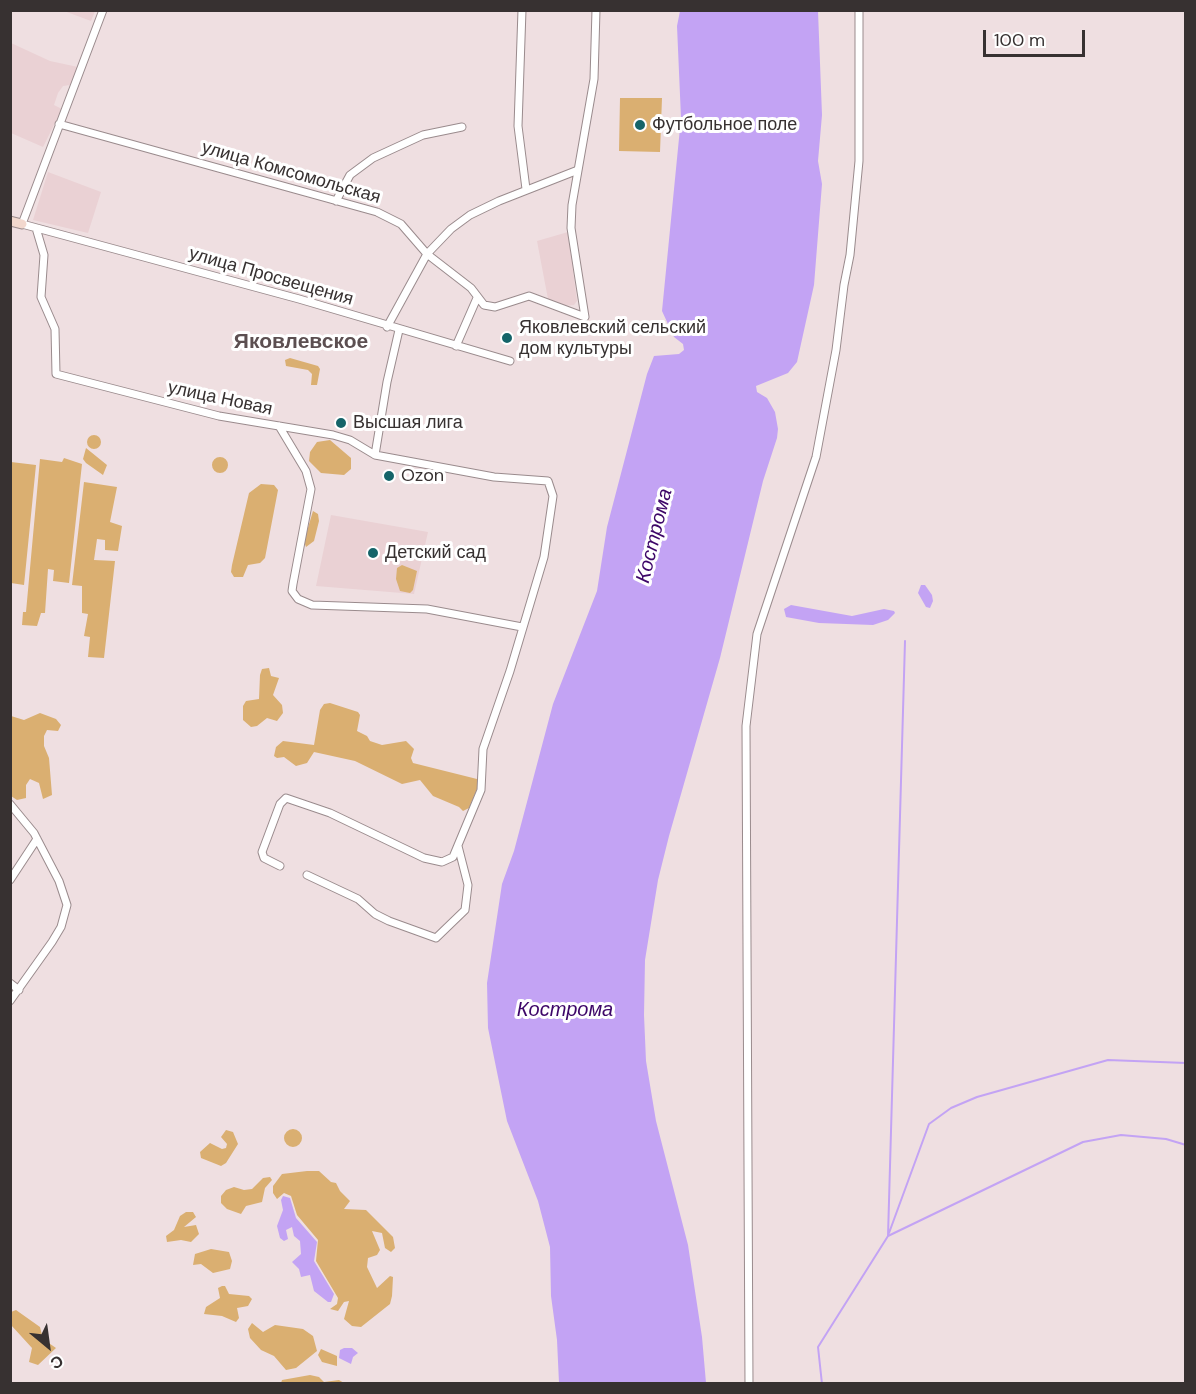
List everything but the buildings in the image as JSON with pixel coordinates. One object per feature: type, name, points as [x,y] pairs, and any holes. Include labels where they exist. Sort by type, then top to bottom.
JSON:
[{"type":"street","points":[[10,221],[22,224],[103,10]]},
{"type":"street","points":[[522,10],[518,126],[526,189]]},
{"type":"street","points":[[456,346],[477,298],[484,305],[495,307],[530,296],[585,317],[571,228],[578,170],[594,79],[596,10]]},
{"type":"street","points":[[749,1383],[746,726],[757,634],[816,457],[836,351],[850,255],[860,161],[859,10]]},
{"type":"street","name":"улица Комсомольская","points":[[59,124],[377,212],[401,224],[427,254],[447,267],[471,288],[477,298]]},
{"type":"street","points":[[336,201],[350,175],[373,158],[423,135],[462,127]]},
{"type":"street","points":[[387,327],[408,285],[433,245],[470,215],[526,189],[578,170]]},
{"type":"street","name":"улица Просвещения","points":[[22,224],[298,299],[387,327],[510,361]]},
{"type":"street","name":"улица Новая","points":[[36,228],[44,255],[40,297],[55,329],[56,374],[219,416],[333,435],[350,440],[375,455]]},
{"type":"street","points":[[280,866],[264,858],[262,852],[280,804],[286,798],[330,813],[424,858],[449,861],[458,846],[482,790],[483,749],[510,671],[544,556],[553,503],[551,484],[548,481],[532,478],[501,478],[375,455],[387,381],[399,330]]},
{"type":"street","points":[[279,426],[306,471],[310,489],[292,591],[298,599],[312,605],[427,609],[522,627]]},
{"type":"street","points":[[10,804],[30,825],[59,881],[67,905],[61,927],[10,1001]]},
{"type":"street","points":[[10,880],[37,839]]},
{"type":"street","points":[[307,875],[358,899],[375,914],[389,921],[436,938],[465,910],[468,885],[458,846]]},
{"type":"street","points":[[10,983],[19,990]]},
{"type":"shaded area","points":[[64,11],[95,11],[91,21]]},
{"type":"shaded area","points":[[11,43],[50,61],[78,67],[70,85],[63,86],[58,93],[54,105],[62,109],[43,147],[11,133]]},
{"type":"shaded area","name":"Футбольное поле","points":[[620,98],[662,98],[660,152],[619,151]]},
{"type":"shaded area","points":[[48,172],[101,192],[88,233],[33,220]]},
{"type":"shaded area","points":[[568,232],[577,301],[574,305],[564,306],[548,299],[537,241]]},
{"type":"shaded area","points":[[290,358],[318,366],[320,369],[317,385],[311,385],[312,374],[308,370],[286,366],[285,360]]},
{"type":"shaded area","points":[[91,435],[97,435],[101,442],[97,449],[91,449],[87,445],[87,439]]},
{"type":"shaded area","points":[[330,440],[351,458],[351,469],[344,475],[321,473],[309,461],[310,452],[317,442]]},
{"type":"shaded area","points":[[86,448],[107,465],[103,475],[83,459]]},
{"type":"shaded area","points":[[217,457],[223,457],[228,465],[226,471],[217,473],[212,468],[212,462]]},
{"type":"shaded area","points":[[64,458],[82,464],[69,583],[53,581],[54,570],[48,569],[45,613],[41,613],[37,626],[22,625],[23,612],[26,612],[40,459],[62,462]]},
{"type":"shaded area","points":[[11,462],[36,465],[24,585],[11,583]]},
{"type":"shaded area","points":[[84,482],[117,487],[110,522],[122,526],[118,551],[105,550],[105,540],[97,539],[94,560],[115,561],[104,658],[88,657],[90,637],[84,636],[88,614],[82,613],[82,586],[72,585]]},
{"type":"shaded area","points":[[261,484],[274,485],[278,490],[265,558],[260,563],[248,565],[243,577],[234,577],[231,572],[232,565],[249,493]]},
{"type":"shaded area","points":[[313,511],[318,514],[319,521],[314,541],[306,547],[304,541]]},
{"type":"shaded area","name":"Детский сад","points":[[331,515],[428,532],[414,594],[316,586]]},
{"type":"shaded area","points":[[402,565],[417,571],[413,590],[410,593],[400,591],[396,579],[397,568]]},
{"type":"shaded area","points":[[269,668],[271,676],[279,678],[273,695],[282,705],[283,713],[277,721],[267,718],[257,726],[251,727],[243,720],[243,706],[246,701],[259,699],[260,675],[262,669]]},
{"type":"shaded area","points":[[330,703],[358,712],[360,715],[357,731],[367,736],[370,741],[382,745],[406,741],[414,749],[411,758],[413,763],[477,779],[479,784],[469,808],[463,811],[433,796],[420,780],[402,784],[355,761],[314,752],[307,763],[296,766],[284,757],[274,756],[276,747],[283,741],[314,745],[320,710],[324,704]]},
{"type":"shaded area","points":[[40,713],[56,719],[61,725],[58,731],[47,730],[44,736],[44,746],[49,758],[52,795],[43,799],[39,783],[30,779],[26,785],[26,798],[17,800],[11,796],[11,716],[24,720]]},
{"type":"shaded area","points":[[289,1129],[297,1129],[302,1134],[300,1145],[289,1147],[284,1142],[284,1134]]},
{"type":"shaded area","points":[[226,1130],[233,1132],[238,1144],[226,1163],[221,1166],[201,1158],[200,1152],[210,1143],[222,1149],[226,1148],[227,1144],[221,1137]]},
{"type":"shaded area","points":[[319,1171],[331,1182],[336,1183],[350,1201],[344,1209],[366,1210],[393,1237],[395,1248],[391,1252],[385,1248],[382,1233],[372,1231],[380,1250],[377,1255],[368,1258],[367,1267],[377,1288],[390,1276],[393,1277],[392,1296],[390,1304],[361,1327],[352,1326],[344,1319],[349,1301],[344,1302],[338,1311],[330,1309],[337,1304],[338,1298],[316,1261],[318,1240],[297,1215],[291,1196],[284,1193],[277,1199],[273,1193],[273,1186],[282,1174]]},
{"type":"shaded area","points":[[270,1177],[272,1180],[265,1188],[262,1202],[246,1206],[241,1214],[227,1209],[221,1203],[221,1196],[226,1190],[234,1187],[244,1190],[252,1189],[263,1178]]},
{"type":"shaded area","points":[[186,1212],[193,1212],[196,1217],[184,1227],[196,1225],[199,1234],[191,1242],[181,1240],[167,1242],[166,1236],[174,1230],[180,1216]]},
{"type":"shaded area","points":[[211,1249],[229,1252],[232,1261],[230,1269],[213,1273],[201,1264],[193,1265],[195,1254]]},
{"type":"shaded area","points":[[225,1286],[229,1294],[249,1296],[252,1299],[248,1306],[237,1308],[239,1318],[236,1322],[222,1316],[204,1314],[206,1307],[220,1298],[218,1288]]},
{"type":"shaded area","points":[[16,1310],[40,1327],[43,1339],[56,1348],[38,1365],[29,1362],[32,1348],[11,1325],[11,1312]]},
{"type":"shaded area","points":[[252,1323],[263,1332],[275,1325],[303,1329],[313,1336],[317,1351],[296,1368],[286,1370],[274,1356],[261,1350],[250,1338],[248,1329]]},
{"type":"shaded area","points":[[321,1349],[337,1356],[337,1366],[322,1362],[318,1355]]},
{"type":"shaded area","points":[[310,1375],[319,1377],[324,1382],[339,1380],[344,1383],[281,1383],[282,1380]]},
{"type":"water","name":"Кострома","points":[[680,11],[818,11],[822,115],[818,161],[822,184],[814,285],[797,362],[788,373],[756,386],[757,392],[767,398],[775,412],[777,438],[763,481],[720,658],[669,836],[658,880],[645,960],[646,1061],[656,1121],[688,1245],[702,1337],[706,1383],[559,1383],[557,1340],[551,1296],[550,1247],[538,1201],[507,1121],[488,1028],[487,983],[502,884],[514,851],[553,704],[597,591],[607,527],[647,374],[654,356],[679,354],[684,350],[683,344],[674,337],[662,311],[681,118],[677,26]]},
{"type":"water","points":[[921,585],[925,585],[932,595],[933,601],[930,608],[926,607],[918,593]]},
{"type":"water","points":[[791,605],[852,616],[884,609],[895,613],[888,620],[873,625],[819,623],[786,617],[784,609]]},
{"type":"water","points":[[283,1196],[290,1198],[296,1218],[317,1242],[314,1261],[334,1294],[331,1302],[314,1291],[310,1275],[301,1277],[299,1269],[292,1262],[301,1254],[300,1241],[294,1236],[292,1227],[286,1230],[288,1239],[284,1241],[280,1238],[277,1226],[283,1210],[281,1200]]},
{"type":"water","points":[[352,1348],[358,1353],[353,1357],[351,1364],[339,1358],[340,1350]]},
{"type":"waterway","points":[[888,1236],[905,641]]},
{"type":"waterway","points":[[889,1233],[929,1124],[951,1108],[977,1097],[1108,1060],[1186,1063]]},
{"type":"waterway","points":[[822,1384],[818,1347],[888,1236],[1083,1142],[1121,1135],[1166,1139],[1186,1145]]},
{"type":"place","name":"Футбольное поле","points":[[640,125]]},
{"type":"place","name":"Яковлевский сельский дом культуры","points":[[507,338]]},
{"type":"place","name":"Высшая лига","points":[[341,423]]},
{"type":"place","name":"Ozon","points":[[389,476]]},
{"type":"place","name":"Детский сад","points":[[373,553]]},
{"type":"district","name":"Яковлевское","points":[[301,342]]}]
